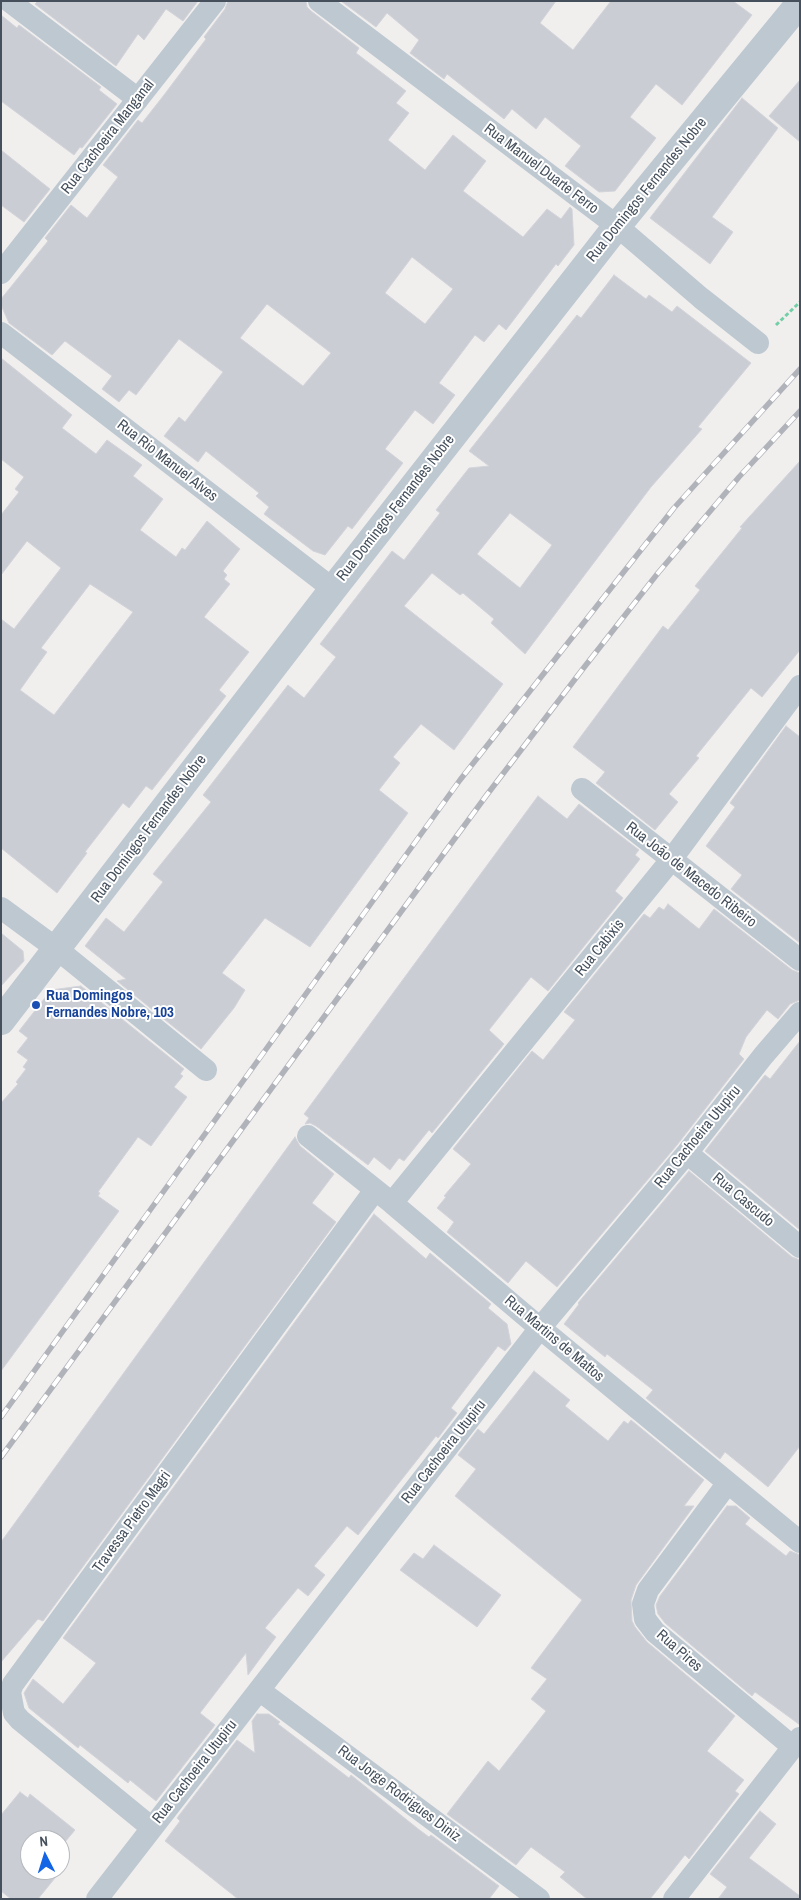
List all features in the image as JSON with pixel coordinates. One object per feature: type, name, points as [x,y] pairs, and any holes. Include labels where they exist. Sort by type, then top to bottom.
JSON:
[{"type":"street","points":[[9,1],[138,99]]},
{"type":"street","name":"Rua Cachoeira Manganal","points":[[1,273],[215,1]]},
{"type":"street","name":"Rua Manuel Duarte Ferro","points":[[319,1],[617,226],[701,298],[758,343]]},
{"type":"street","name":"Rua Domingos Fernandes Nobre","points":[[1,1020],[58,949],[333,589],[617,226],[800,3]]},
{"type":"street","name":"Rua Rio Manuel Alves","points":[[1,333],[333,589]]},
{"type":"street","name":"Rua Cabixis","points":[[383,1196],[671,860],[800,686]]},
{"type":"street","name":"Rua João de Macedo Ribeiro","points":[[582,789],[800,960]]},
{"type":"street","points":[[1,908],[58,949],[206,1070]]},
{"type":"street","name":"Rua Cachoeira Utupiru","points":[[97,1899],[540,1328],[687,1153],[763,1056],[800,1013]]},
{"type":"street","name":"Rua Martins de Mattos","points":[[308,1136],[383,1196],[727,1484],[800,1542]]},
{"type":"street","name":"Rua Cascudo","points":[[687,1153],[800,1247]]},
{"type":"street","name":"Travessa Pietro Magri","points":[[152,1828],[20,1720],[14,1713],[10,1692],[13,1684],[383,1196]]},
{"type":"street","name":"Rua Pires","points":[[727,1484],[648,1590],[643,1604],[645,1619],[655,1632],[796,1742]]},
{"type":"street","name":"Rua Jorge Rodrigues Diniz","points":[[259,1690],[539,1899]]},
{"type":"street","points":[[674,1899],[796,1742]]},
{"type":"path","points":[[758,343],[800,302]]},
{"type":"building","points":[[38,1],[198,1],[183,21],[166,9],[144,40],[138,34],[116,66],[35,4]]},
{"type":"building","points":[[228,1],[306,1],[307,7],[311,11],[359,48],[356,53],[406,91],[396,103],[409,113],[388,140],[425,170],[453,135],[486,161],[463,191],[523,237],[547,209],[561,219],[570,207],[572,209],[574,245],[558,266],[556,264],[506,330],[499,324],[484,342],[475,335],[439,383],[455,395],[433,424],[415,410],[385,449],[403,463],[352,529],[348,526],[325,555],[313,551],[264,514],[269,507],[256,496],[259,493],[206,451],[198,462],[164,436],[179,417],[185,422],[223,372],[179,339],[136,395],[129,390],[119,402],[102,389],[112,376],[65,341],[52,355],[9,323],[1,305],[1,299],[48,241],[45,238],[71,205],[87,218],[118,177],[103,165],[138,120],[142,123],[164,95],[206,39],[204,37],[225,9]],"holes":[[[412,257],[453,289],[425,324],[385,293]],[[267,304],[331,353],[303,386],[240,338]]]},
{"type":"building","points":[[341,1],[556,1],[540,23],[573,50],[611,1],[733,1],[752,15],[682,105],[656,84],[630,117],[656,138],[615,191],[599,192],[565,166],[581,146],[545,117],[536,129],[512,109],[504,119],[447,74],[444,79],[410,53],[419,40],[387,13],[376,27]]},
{"type":"building","points":[[1,15],[17,28],[19,25],[101,87],[99,90],[117,104],[82,148],[80,147],[74,155],[1,101]]},
{"type":"building","points":[[800,80],[800,142],[769,116]]},
{"type":"building","points":[[742,98],[778,128],[712,217],[733,232],[710,264],[650,218]]},
{"type":"building","points":[[1,150],[50,189],[24,222],[1,205]]},
{"type":"building","points":[[614,275],[646,299],[649,295],[672,312],[677,306],[751,363],[698,427],[702,429],[651,487],[525,654],[491,623],[494,619],[463,593],[460,595],[432,573],[404,606],[503,684],[454,750],[421,724],[393,757],[400,763],[379,790],[408,813],[310,947],[265,918],[222,973],[245,990],[234,1008],[201,1049],[117,981],[126,979],[85,946],[106,918],[124,932],[163,882],[153,874],[211,802],[203,795],[288,685],[304,698],[336,657],[320,644],[392,551],[404,560],[440,513],[436,510],[469,468],[489,466],[469,451],[577,315],[581,318]],"holes":[[[510,513],[552,545],[520,588],[477,554]]]},
{"type":"building","points":[[1,358],[72,415],[62,428],[96,454],[107,440],[142,465],[133,476],[163,499],[140,530],[176,557],[182,548],[185,550],[207,521],[240,549],[223,571],[227,575],[224,579],[230,584],[204,617],[249,652],[219,690],[226,696],[152,790],[146,786],[129,808],[123,803],[85,852],[87,853],[57,893],[1,848],[1,619],[14,629],[61,568],[27,541],[1,575],[1,515],[19,492],[15,489],[24,477],[1,459]],"holes":[[[90,584],[133,612],[54,715],[20,690],[47,652],[41,648]]]},
{"type":"building","points":[[800,461],[800,650],[762,697],[751,688],[696,756],[699,758],[669,794],[678,802],[655,830],[596,783],[605,772],[573,747],[663,626],[668,630],[700,590],[695,586],[742,528],[740,527]]},
{"type":"building","points":[[786,726],[800,737],[800,943],[731,889],[742,875],[706,846],[735,807],[730,803]]},
{"type":"building","points":[[538,796],[567,819],[579,804],[639,850],[635,855],[640,859],[615,891],[623,898],[548,991],[531,977],[489,1030],[504,1044],[432,1133],[429,1130],[404,1161],[399,1158],[390,1170],[374,1157],[368,1165],[316,1126],[310,1123],[305,1124],[309,1118],[304,1114]]},
{"type":"building","points":[[668,904],[699,929],[714,909],[792,970],[800,973],[800,1000],[790,1004],[778,1019],[767,1010],[746,1037],[739,1054],[744,1059],[677,1145],[557,1287],[526,1261],[508,1283],[447,1232],[454,1222],[437,1208],[446,1197],[444,1196],[471,1164],[453,1149],[532,1051],[543,1060],[575,1020],[564,1012],[644,914],[650,918],[659,907],[664,910]]},
{"type":"building","points":[[1,933],[23,951],[24,961],[1,986]]},
{"type":"building","points":[[81,986],[184,1069],[180,1074],[183,1076],[174,1087],[187,1097],[151,1146],[138,1137],[98,1192],[100,1193],[98,1196],[119,1211],[1,1371],[1,1103],[18,1084],[16,1082],[26,1069],[23,1067],[28,1060],[17,1052],[28,1038],[19,1031],[51,990]]},
{"type":"building","points":[[800,1041],[800,1230],[705,1151],[765,1075],[770,1079]]},
{"type":"building","points":[[295,1137],[300,1146],[334,1174],[312,1203],[336,1222],[43,1621],[38,1619],[1,1662],[1,1542]]},
{"type":"building","points":[[689,1171],[792,1257],[800,1260],[800,1446],[768,1487],[725,1452],[720,1459],[646,1398],[653,1390],[607,1354],[605,1357],[564,1324],[578,1303]]},
{"type":"building","points":[[374,1214],[426,1259],[430,1253],[491,1304],[488,1308],[507,1324],[511,1344],[505,1351],[498,1346],[451,1408],[457,1413],[438,1438],[436,1436],[358,1535],[347,1526],[314,1566],[325,1575],[308,1596],[298,1588],[265,1628],[276,1637],[248,1675],[246,1653],[200,1713],[215,1725],[156,1801],[130,1780],[128,1783],[80,1745],[78,1748],[29,1708],[24,1693],[33,1679],[63,1704],[96,1663],[63,1638]]},
{"type":"building","points":[[534,1371],[570,1400],[565,1406],[608,1441],[624,1421],[628,1424],[631,1420],[704,1480],[684,1506],[694,1506],[636,1585],[631,1600],[632,1621],[647,1642],[735,1716],[707,1751],[744,1780],[735,1791],[739,1794],[689,1859],[685,1855],[650,1899],[587,1899],[560,1877],[565,1872],[531,1847],[516,1865],[447,1814],[488,1761],[499,1771],[546,1711],[531,1699],[547,1679],[531,1668],[582,1600],[455,1496],[476,1469],[458,1455],[478,1429],[484,1434]]},
{"type":"building","points":[[727,1506],[736,1506],[750,1518],[745,1524],[786,1556],[790,1551],[800,1555],[800,1725],[755,1692],[752,1696],[665,1623],[658,1614],[656,1605],[660,1596]]},
{"type":"building","points":[[434,1545],[501,1595],[477,1627],[400,1570],[414,1553],[423,1559]]},
{"type":"building","points":[[257,1714],[269,1714],[280,1722],[278,1724],[349,1778],[351,1775],[429,1837],[431,1835],[499,1886],[489,1899],[238,1899],[165,1841],[180,1821],[177,1818],[237,1740],[255,1753],[252,1721]]},
{"type":"building","points":[[20,1792],[28,1798],[30,1794],[75,1830],[70,1836],[70,1830],[20,1830],[20,1880],[53,1880],[38,1899],[11,1899],[1,1891],[1,1815]]},
{"type":"building","points":[[760,1811],[776,1824],[749,1858],[800,1896],[800,1899],[718,1899],[727,1887],[710,1874]]},
{"type":"railway","points":[[1,1417],[460,780],[674,508],[800,369]]},
{"type":"railway","points":[[1,1457],[486,796],[582,670],[658,573],[739,477],[800,411]]},
{"type":"place","name":"Rua Domingos Fernandes Nobre, 103","points":[[36,1005]]}]
